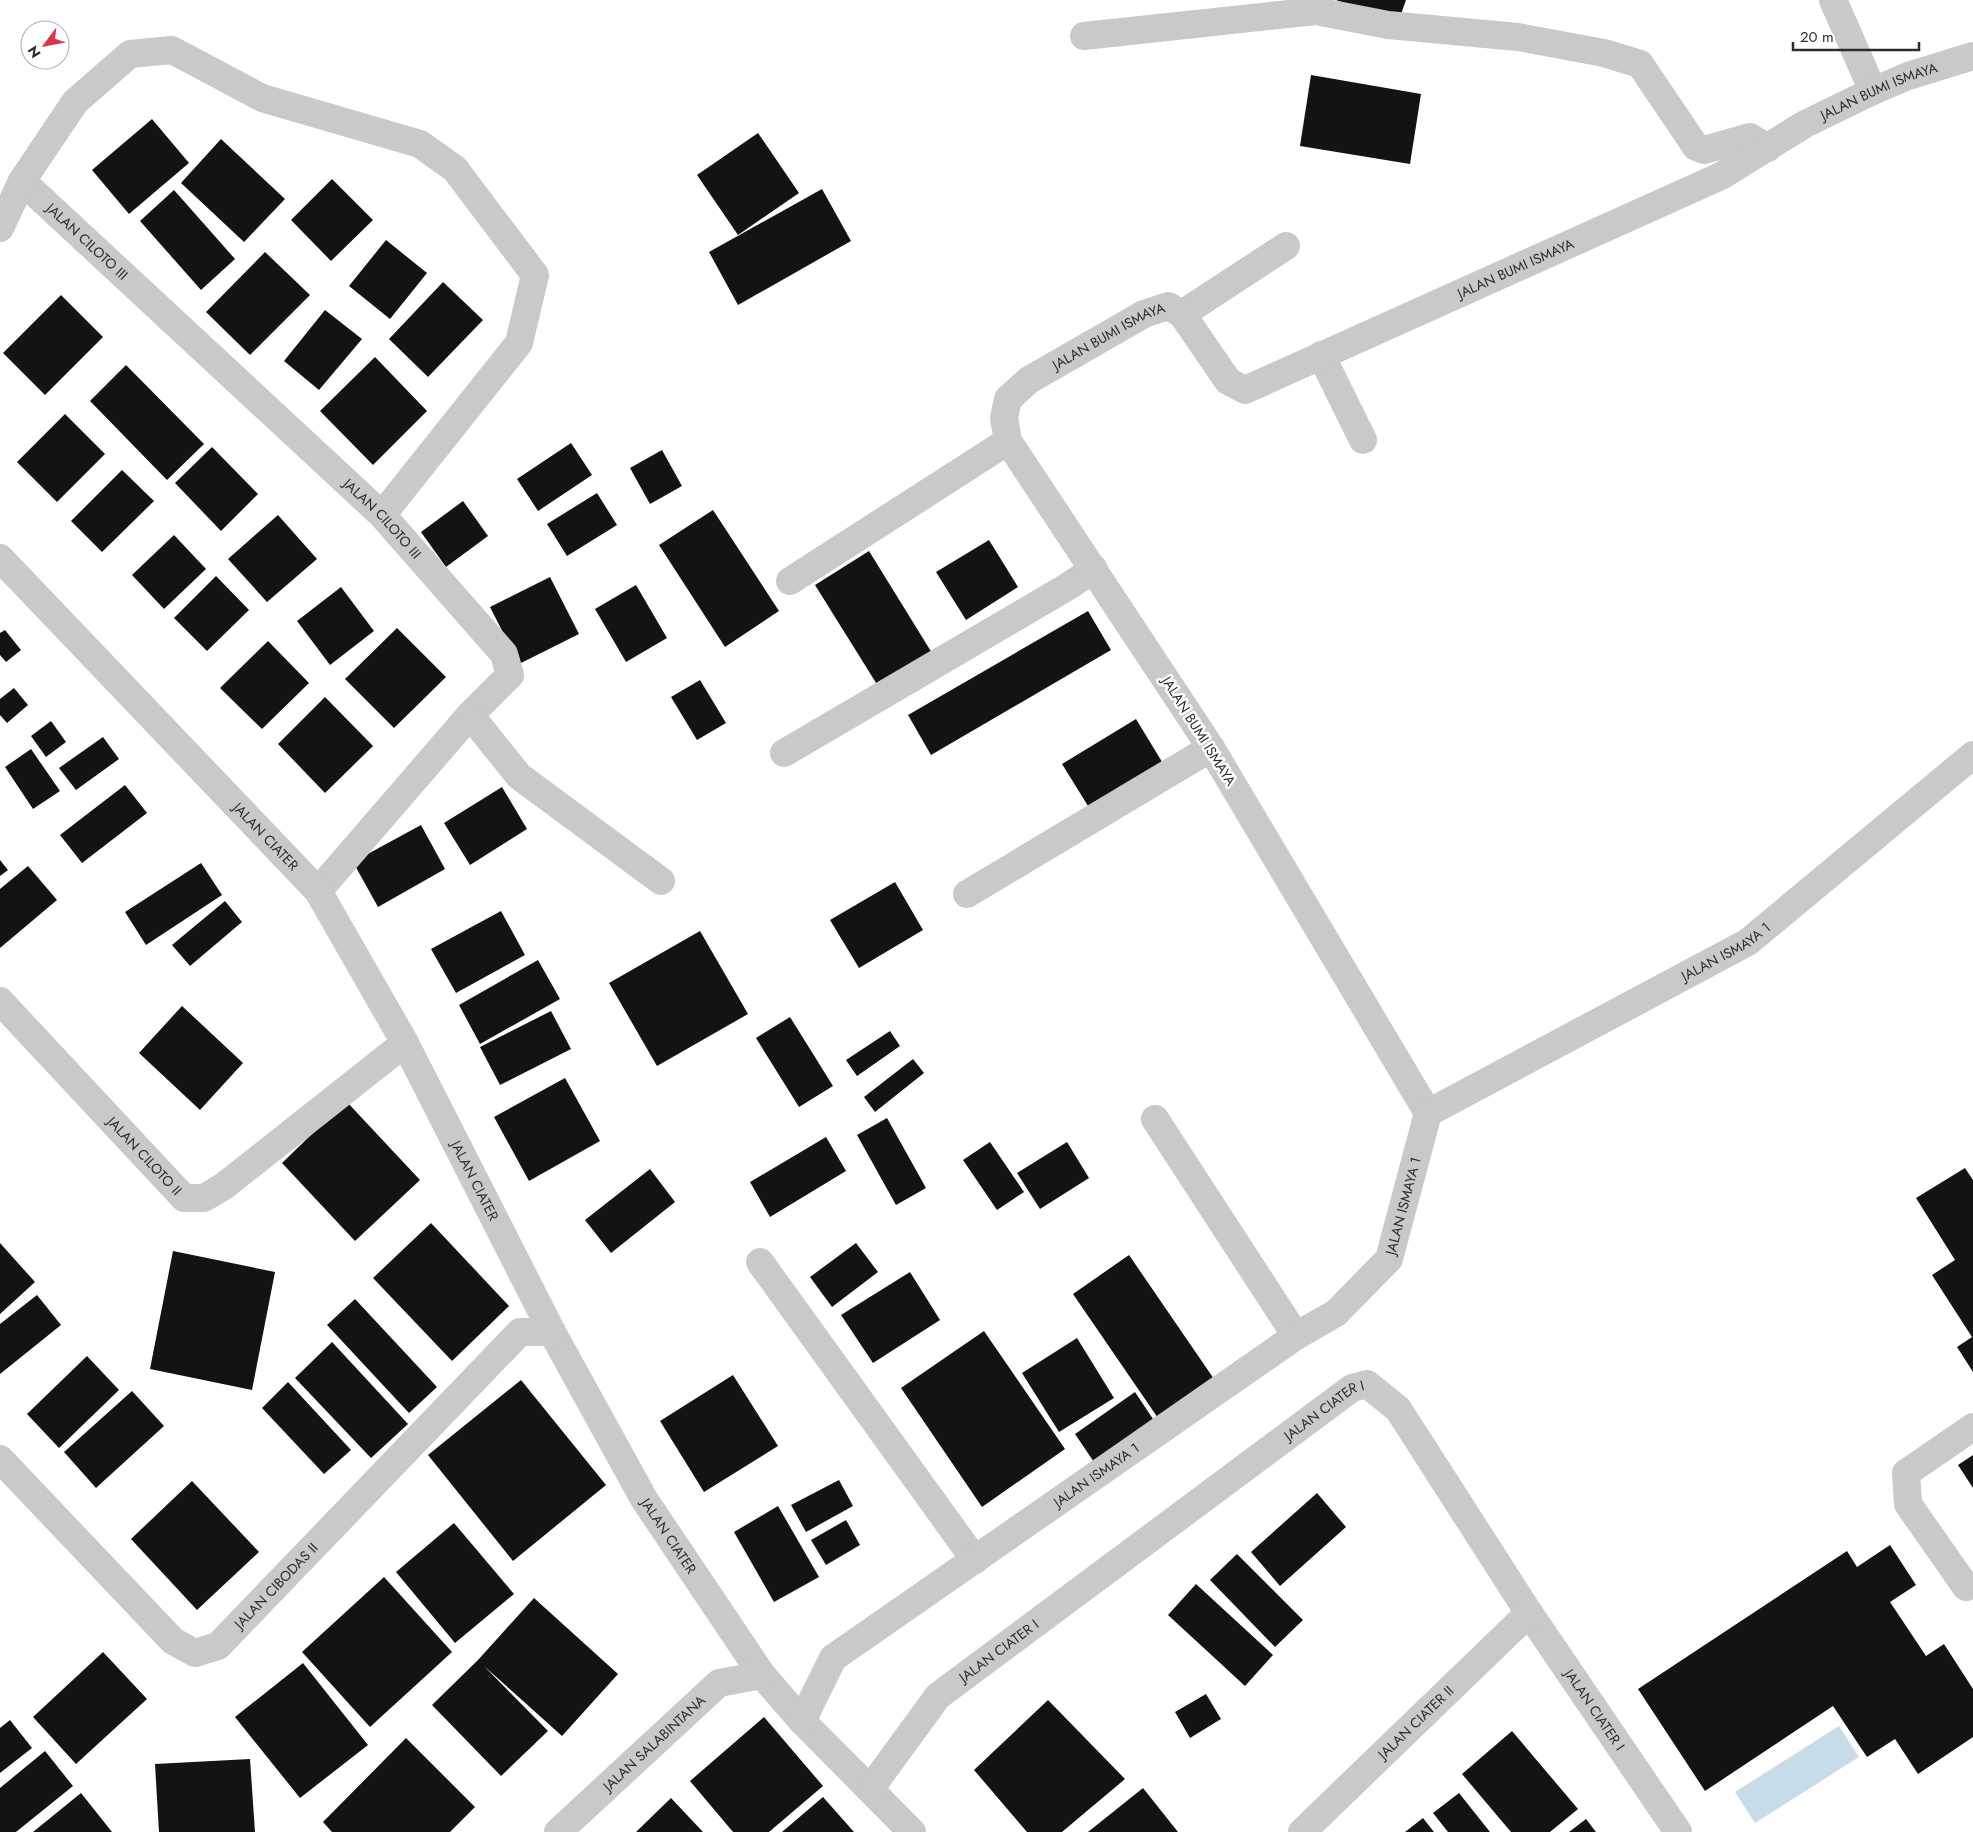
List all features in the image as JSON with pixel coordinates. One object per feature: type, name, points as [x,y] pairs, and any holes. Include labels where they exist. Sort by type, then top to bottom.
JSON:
[{"type":"street","points":[[1833,0],[1872,91]]},
{"type":"street","points":[[1084,36],[1316,11],[1388,25],[1518,36],[1604,53],[1640,64],[1696,146],[1704,150],[1750,137],[1768,148]]},
{"type":"street","points":[[0,228],[22,181],[75,102],[130,54],[172,50],[262,98],[420,144],[455,169],[535,275],[519,343],[382,515]]},
{"type":"street","name":"JALAN BUMI ISMAYA","points":[[1428,1113],[1211,748],[1008,441],[1004,418],[1008,399],[1029,380],[1144,314],[1168,306],[1182,314],[1228,381],[1245,390],[1720,176],[1805,124],[1872,91],[1908,76],[1973,56]]},
{"type":"street","name":"JALAN CILOTO III","points":[[22,181],[382,515],[504,654],[510,674],[470,715],[318,891]]},
{"type":"street","points":[[1182,314],[1286,246]]},
{"type":"street","points":[[1322,355],[1363,440]]},
{"type":"street","points":[[790,581],[1008,441]]},
{"type":"street","name":"JALAN CIATER","points":[[0,558],[318,891],[405,1043],[552,1332],[644,1499],[762,1674],[802,1720],[912,1832]]},
{"type":"street","points":[[784,753],[1094,569]]},
{"type":"street","points":[[470,715],[519,776],[661,881]]},
{"type":"street","points":[[967,894],[1211,748]]},
{"type":"street","name":"JALAN ISMAYA 1","points":[[802,1720],[833,1658],[1296,1336],[1336,1313],[1389,1259],[1428,1113],[1748,942],[1973,756]]},
{"type":"street","name":"JALAN CILOTO II","points":[[0,1001],[184,1198],[204,1198],[224,1186],[405,1043]]},
{"type":"street","points":[[1156,1119],[1296,1336]]},
{"type":"street","points":[[760,1262],[974,1560]]},
{"type":"street","name":"JALAN CIBODAS II","points":[[0,1459],[173,1641],[195,1653],[218,1646],[520,1332],[552,1332]]},
{"type":"street","name":"JALAN CIATER I","points":[[870,1789],[938,1696],[1352,1388],[1367,1384],[1398,1409],[1529,1613],[1678,1832]]},
{"type":"street","points":[[1971,1590],[1908,1504],[1906,1473],[1973,1427]]},
{"type":"street","name":"JALAN CIATER II","points":[[1302,1832],[1529,1613]]},
{"type":"street","name":"JALAN SALABINTANA","points":[[558,1832],[719,1683],[762,1674]]},
{"type":"water","points":[[1839,1726],[1859,1757],[1755,1823],[1735,1792]]},
{"type":"building","points":[[1336,0],[1406,0],[1398,23]]},
{"type":"building","points":[[1311,75],[1421,94],[1410,164],[1300,146]]},
{"type":"building","points":[[152,119],[189,163],[129,214],[92,170]]},
{"type":"building","points":[[758,133],[799,193],[738,235],[697,175]]},
{"type":"building","points":[[221,139],[285,199],[244,242],[181,183]]},
{"type":"building","points":[[332,179],[373,220],[331,261],[291,220]]},
{"type":"building","points":[[822,189],[851,241],[738,305],[709,252]]},
{"type":"building","points":[[174,190],[235,259],[201,290],[140,221]]},
{"type":"building","points":[[386,240],[427,273],[390,319],[349,286]]},
{"type":"building","points":[[265,252],[310,295],[250,355],[206,312]]},
{"type":"building","points":[[443,282],[483,320],[428,377],[389,339]]},
{"type":"building","points":[[61,295],[103,337],[45,395],[3,353]]},
{"type":"building","points":[[325,310],[362,339],[319,390],[284,361]]},
{"type":"building","points":[[375,357],[427,411],[373,465],[320,411]]},
{"type":"building","points":[[126,365],[204,444],[167,480],[90,401]]},
{"type":"building","points":[[65,414],[105,454],[57,502],[17,462]]},
{"type":"building","points":[[571,443],[592,475],[538,511],[517,479]]},
{"type":"building","points":[[212,447],[258,494],[221,531],[175,483]]},
{"type":"building","points":[[662,450],[682,486],[650,504],[630,468]]},
{"type":"building","points":[[122,470],[154,501],[102,552],[71,521]]},
{"type":"building","points":[[597,493],[617,525],[567,556],[547,524]]},
{"type":"building","points":[[463,501],[488,536],[446,567],[421,532]]},
{"type":"building","points":[[713,510],[779,611],[725,647],[659,545]]},
{"type":"building","points":[[278,515],[317,559],[267,602],[228,559]]},
{"type":"building","points":[[174,535],[206,569],[164,609],[132,575]]},
{"type":"building","points":[[989,540],[1018,587],[966,620],[936,572]]},
{"type":"building","points":[[869,551],[932,653],[878,686],[815,585]]},
{"type":"building","points":[[216,576],[249,610],[207,651],[174,618]]},
{"type":"building","points":[[550,577],[579,634],[519,664],[490,607]]},
{"type":"building","points":[[636,585],[667,638],[626,662],[595,609]]},
{"type":"building","points":[[341,587],[374,631],[330,665],[297,621]]},
{"type":"building","points":[[1088,611],[1111,650],[931,755],[908,715]]},
{"type":"building","points":[[397,628],[446,677],[394,728],[345,679]]},
{"type":"building","points":[[5,630],[21,650],[6,662],[0,655],[0,633]]},
{"type":"building","points":[[268,641],[309,683],[262,729],[220,688]]},
{"type":"building","points":[[700,680],[726,723],[697,740],[671,697]]},
{"type":"building","points":[[14,688],[28,705],[7,723],[0,715],[0,699]]},
{"type":"building","points":[[325,697],[373,746],[325,793],[278,744]]},
{"type":"building","points":[[1136,719],[1167,770],[1093,814],[1062,764]]},
{"type":"building","points":[[51,721],[66,742],[46,757],[31,736]]},
{"type":"building","points":[[103,737],[119,759],[76,790],[59,768]]},
{"type":"building","points":[[31,749],[60,791],[33,809],[5,767]]},
{"type":"building","points":[[125,785],[147,813],[82,863],[60,835]]},
{"type":"building","points":[[502,787],[527,829],[470,865],[444,823]]},
{"type":"building","points":[[421,825],[445,869],[378,907],[353,862]]},
{"type":"building","points":[[0,860],[8,870],[0,876]]},
{"type":"building","points":[[201,863],[222,895],[146,945],[125,912]]},
{"type":"building","points":[[28,866],[57,900],[0,948],[0,889]]},
{"type":"building","points":[[895,882],[923,930],[859,968],[830,920]]},
{"type":"building","points":[[225,901],[242,922],[190,966],[172,945]]},
{"type":"building","points":[[501,911],[525,955],[456,993],[431,949]]},
{"type":"building","points":[[700,931],[748,1014],[657,1066],[609,983]]},
{"type":"building","points":[[538,960],[560,999],[480,1044],[459,1005]]},
{"type":"building","points":[[182,1006],[243,1063],[200,1110],[139,1053]]},
{"type":"building","points":[[551,1011],[571,1049],[500,1085],[480,1047]]},
{"type":"building","points":[[790,1017],[833,1086],[799,1107],[756,1038]]},
{"type":"building","points":[[890,1031],[900,1046],[857,1076],[846,1060]]},
{"type":"building","points":[[913,1059],[924,1073],[875,1112],[864,1097]]},
{"type":"building","points":[[565,1078],[600,1141],[529,1181],[494,1117]]},
{"type":"building","points":[[346,1101],[420,1180],[355,1241],[282,1163]]},
{"type":"building","points":[[887,1118],[926,1188],[896,1205],[857,1135]]},
{"type":"building","points":[[826,1137],[846,1171],[770,1217],[750,1182]]},
{"type":"building","points":[[990,1142],[1024,1192],[997,1210],[963,1160]]},
{"type":"building","points":[[1067,1142],[1089,1178],[1040,1209],[1017,1173]]},
{"type":"building","points":[[1965,1168],[1973,1180],[1973,1372],[1957,1347],[1972,1337],[1932,1275],[1955,1260],[1916,1198]]},
{"type":"building","points":[[650,1169],[675,1202],[611,1253],[585,1220]]},
{"type":"building","points":[[431,1223],[509,1306],[452,1361],[373,1278]]},
{"type":"building","points":[[0,1243],[35,1282],[0,1314]]},
{"type":"building","points":[[856,1243],[878,1272],[832,1307],[810,1277]]},
{"type":"building","points":[[173,1251],[275,1272],[252,1390],[150,1369]]},
{"type":"building","points":[[1129,1255],[1214,1379],[1158,1418],[1073,1294]]},
{"type":"building","points":[[910,1272],[940,1320],[873,1363],[841,1315]]},
{"type":"building","points":[[37,1295],[61,1325],[0,1374],[0,1324]]},
{"type":"building","points":[[355,1299],[437,1387],[409,1413],[327,1325]]},
{"type":"building","points":[[984,1331],[1065,1449],[982,1507],[901,1388]]},
{"type":"building","points":[[1077,1338],[1114,1398],[1059,1432],[1022,1373]]},
{"type":"building","points":[[332,1342],[408,1424],[371,1458],[295,1378]]},
{"type":"building","points":[[87,1356],[119,1390],[59,1448],[27,1414]]},
{"type":"building","points":[[733,1375],[778,1446],[704,1492],[660,1421]]},
{"type":"building","points":[[521,1380],[606,1485],[513,1561],[428,1455]]},
{"type":"building","points":[[288,1382],[351,1450],[324,1474],[262,1408]]},
{"type":"building","points":[[132,1391],[164,1426],[96,1488],[64,1452]]},
{"type":"building","points":[[1135,1392],[1155,1422],[1096,1465],[1075,1434]]},
{"type":"building","points":[[1973,1455],[1973,1488],[1958,1465]]},
{"type":"building","points":[[839,1480],[853,1506],[806,1532],[791,1505]]},
{"type":"building","points":[[192,1481],[259,1552],[197,1610],[131,1539]]},
{"type":"building","points":[[1317,1493],[1346,1527],[1280,1586],[1251,1552]]},
{"type":"building","points":[[778,1506],[819,1577],[774,1602],[734,1532]]},
{"type":"building","points":[[846,1520],[860,1545],[826,1565],[811,1540]]},
{"type":"building","points":[[454,1523],[514,1594],[455,1643],[396,1572]]},
{"type":"building","points":[[1890,1545],[1916,1585],[1890,1602],[1926,1656],[1944,1644],[1973,1689],[1973,1737],[1918,1774],[1895,1739],[1867,1757],[1833,1706],[1705,1791],[1638,1689],[1847,1551],[1857,1567]]},
{"type":"building","points":[[1237,1554],[1303,1620],[1275,1647],[1210,1580]]},
{"type":"building","points":[[384,1577],[452,1652],[370,1727],[302,1652]]},
{"type":"building","points":[[1196,1584],[1273,1655],[1245,1686],[1168,1615]]},
{"type":"building","points":[[534,1598],[618,1674],[562,1736],[484,1666],[548,1731],[501,1776],[432,1705],[478,1660]]},
{"type":"building","points":[[103,1652],[147,1699],[76,1764],[33,1717]]},
{"type":"building","points":[[303,1663],[368,1745],[300,1798],[235,1717]]},
{"type":"building","points":[[1206,1694],[1221,1719],[1190,1738],[1175,1712]]},
{"type":"building","points":[[1048,1700],[1125,1779],[1062,1832],[1027,1832],[974,1770]]},
{"type":"building","points":[[764,1717],[823,1786],[769,1832],[733,1832],[690,1781]]},
{"type":"building","points":[[10,1720],[32,1748],[0,1773],[0,1728]]},
{"type":"building","points":[[1512,1731],[1578,1809],[1550,1832],[1511,1832],[1462,1774]]},
{"type":"building","points":[[406,1738],[475,1807],[450,1832],[332,1832],[323,1822]]},
{"type":"building","points":[[45,1751],[73,1786],[16,1832],[0,1832],[0,1788]]},
{"type":"building","points":[[250,1759],[255,1832],[159,1832],[155,1764]]},
{"type":"building","points":[[1143,1788],[1178,1832],[1088,1832]]},
{"type":"building","points":[[81,1793],[112,1832],[33,1832]]},
{"type":"building","points":[[1459,1793],[1490,1832],[1448,1832],[1433,1813]]},
{"type":"building","points":[[823,1797],[854,1832],[782,1832]]},
{"type":"building","points":[[671,1798],[703,1832],[636,1832]]},
{"type":"building","points":[[1423,1818],[1434,1832],[1405,1832]]},
{"type":"building","points":[[1586,1819],[1596,1832],[1569,1832]]}]
